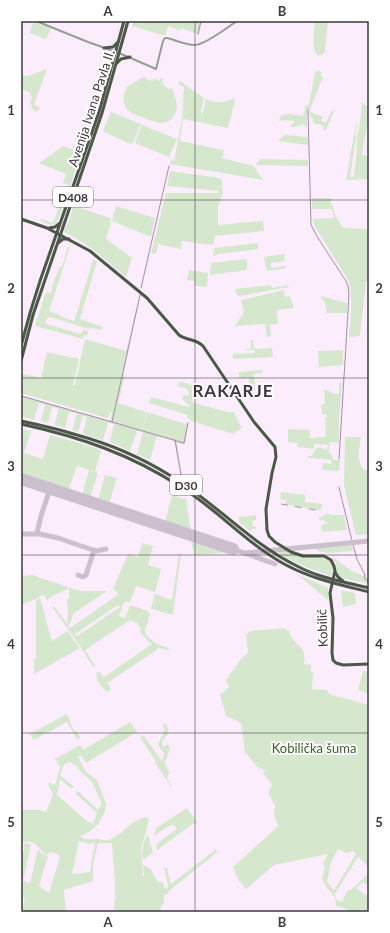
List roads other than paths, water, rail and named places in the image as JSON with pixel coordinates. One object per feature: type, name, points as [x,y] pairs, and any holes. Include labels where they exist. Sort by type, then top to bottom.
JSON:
[{"type":"main road","name":"Avenija Ivana Pavla II.","points":[[21,346],[30,313],[109,91],[124,21]]},
{"type":"main road","name":"Avenija Ivana Pavla II.","points":[[21,361],[32,315],[56,244],[61,221],[128,21]]},
{"type":"main road","points":[[104,48],[113,47],[119,40]]},
{"type":"main road","points":[[116,64],[121,59],[130,57]]},
{"type":"main road","points":[[21,219],[58,233],[90,251],[150,300],[180,335],[196,341],[203,346],[254,422],[274,444],[276,457],[266,511],[267,530],[270,537],[282,547],[297,555],[327,557],[332,562],[338,577],[344,582]]},
{"type":"main road","points":[[47,228],[55,227],[61,221]]},
{"type":"main road","points":[[56,244],[62,240],[69,239]]},
{"type":"main road","name":"D30","points":[[21,421],[78,435],[139,459],[172,476],[198,494],[269,550],[298,567],[332,581],[344,582],[369,588]]},
{"type":"main road","name":"D30","points":[[21,424],[93,443],[147,466],[195,496],[255,544],[285,564],[308,575],[369,592]]},
{"type":"main road","name":"Kobilić","points":[[335,571],[330,591],[333,618],[333,660],[336,663],[344,665],[369,664]]},
{"type":"main road","points":[[308,575],[326,583],[330,591]]},
{"type":"street","points":[[36,21],[104,48],[118,52],[156,69],[165,38],[196,45],[203,43],[237,21]]},
{"type":"waterway","points":[[198,34],[201,21]]},
{"type":"waterway","points":[[308,110],[311,225],[346,281],[349,295],[339,459]]},
{"type":"waterway","points":[[141,288],[169,166]]},
{"type":"waterway","points":[[140,295],[112,422],[184,443],[188,423]]},
{"type":"waterway","points":[[21,396],[112,422]]},
{"type":"waterway","points":[[175,440],[181,475]]},
{"type":"waterway","points":[[339,487],[352,541]]},
{"type":"waterway","points":[[353,545],[357,559],[365,575],[364,577],[369,583]]},
{"type":"railway","points":[[281,504],[322,511]]},
{"type":"district","name":"RAKARJE","points":[[233,390]]},
{"type":"park label","name":"Kobilička šuma","points":[[314,748]]}]
